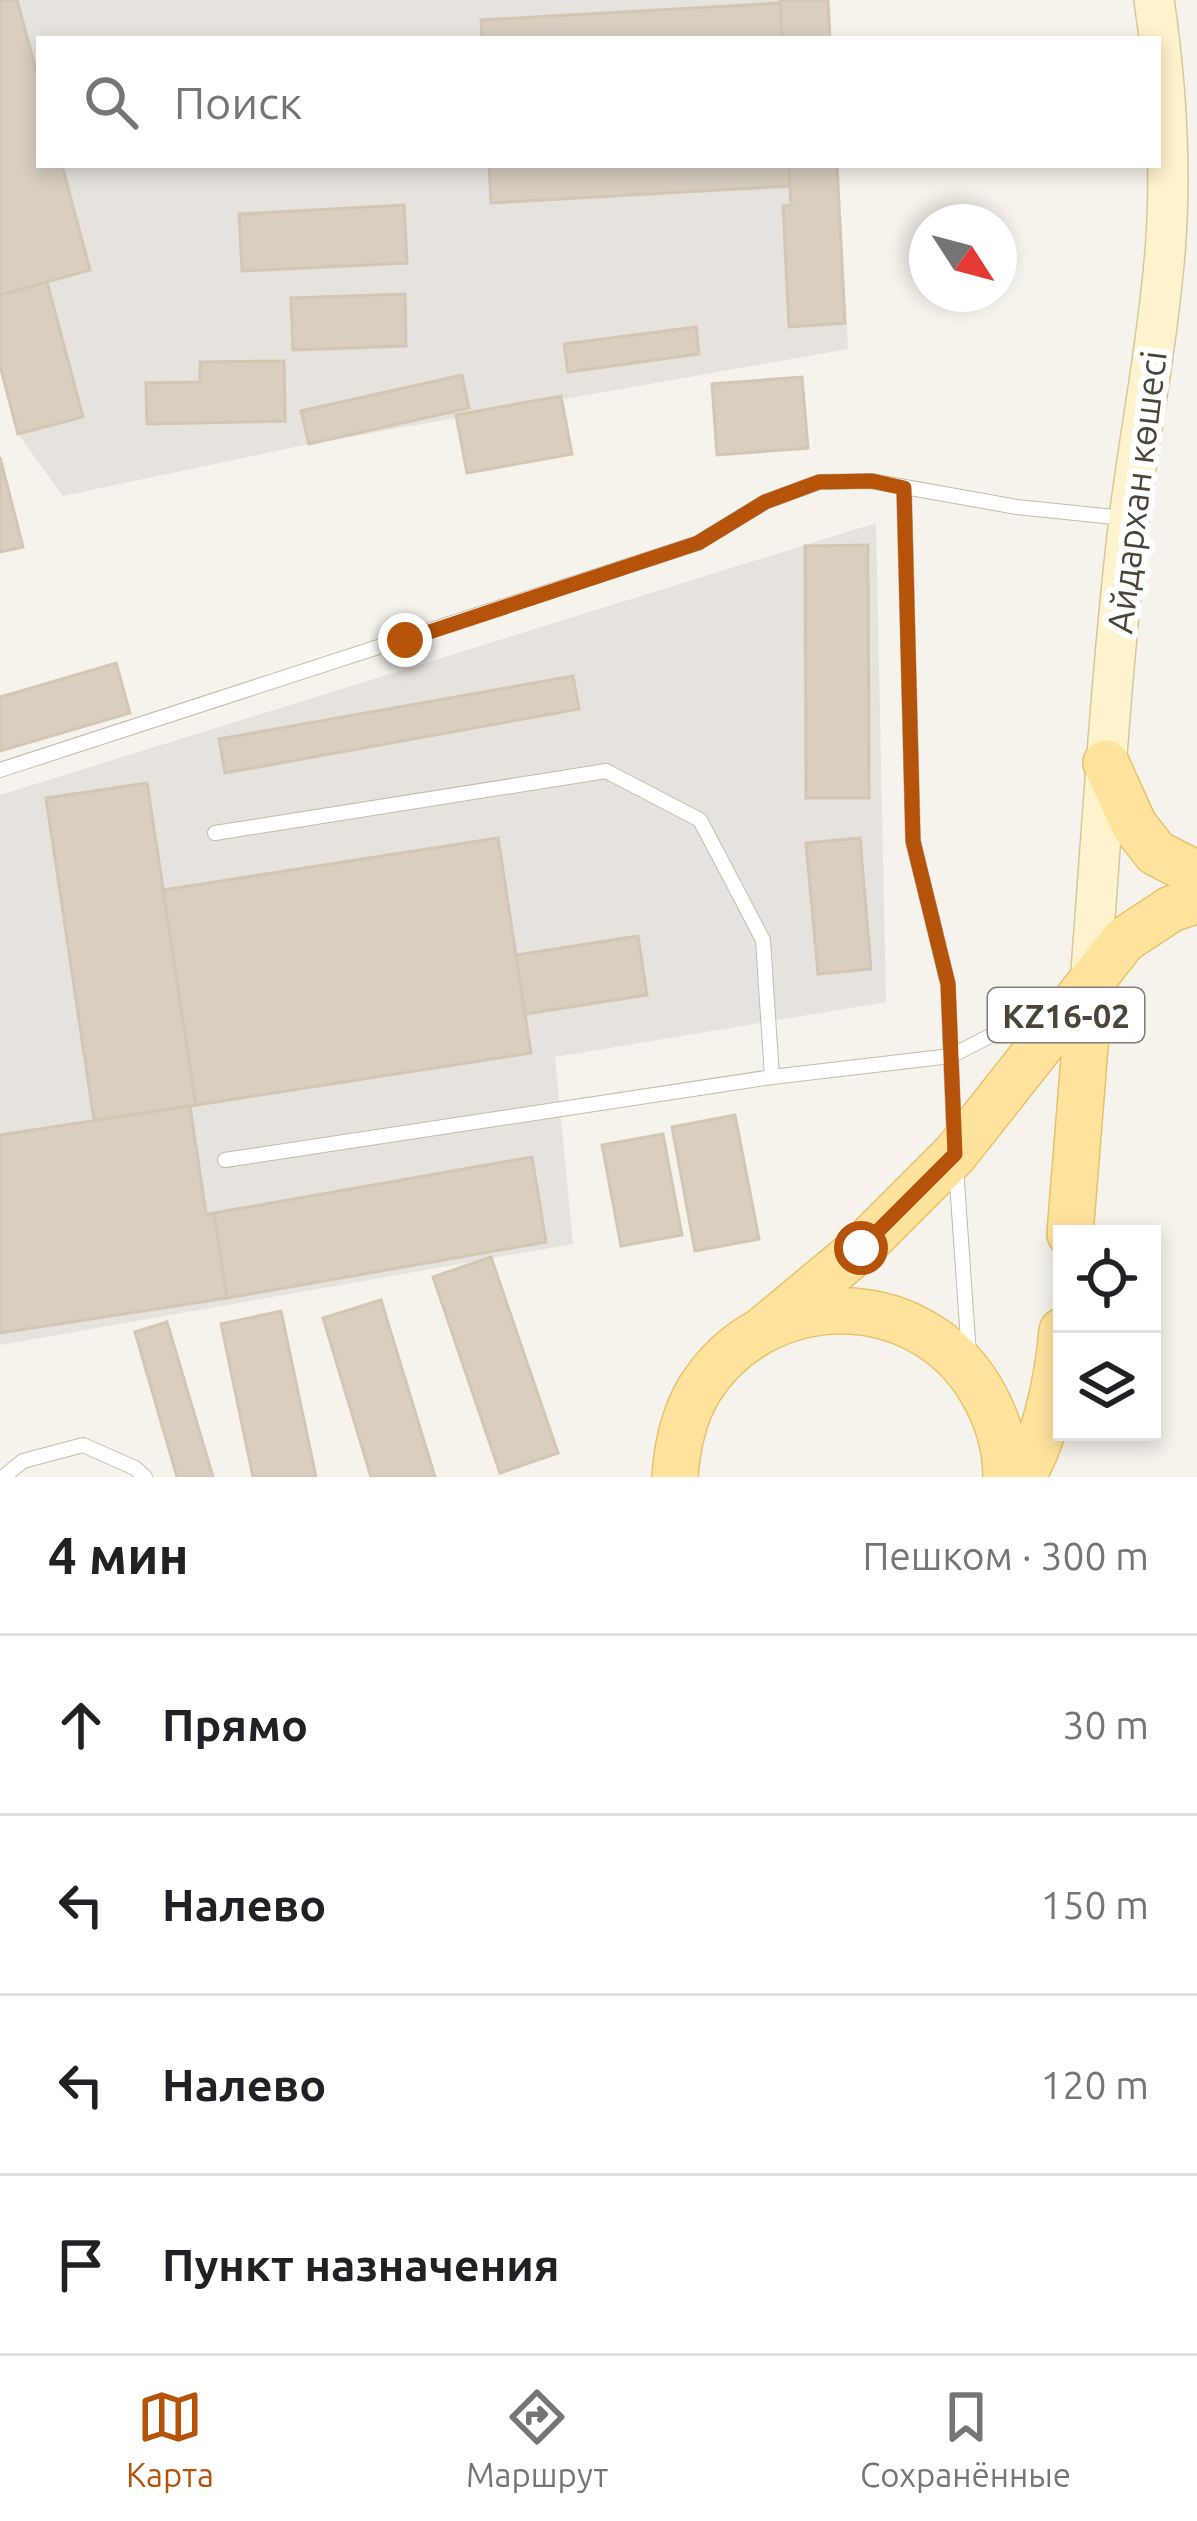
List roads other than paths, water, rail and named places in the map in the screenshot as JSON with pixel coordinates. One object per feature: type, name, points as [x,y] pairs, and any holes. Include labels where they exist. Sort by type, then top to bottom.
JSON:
[{"type":"main road","points":[[1106,763],[1134,825],[1156,853],[1197,874]]},
{"type":"main road","name":"KZ16-02","points":[[675,1477],[685,1419],[717,1366],[861,1248],[955,1154],[1124,940],[1171,909],[1197,900]]},
{"type":"main road","name":"KZ16-02","points":[[1071,1225],[1090,984]]},
{"type":"main road","name":"KZ16-02","points":[[766,1328],[811,1313],[860,1311],[921,1330],[970,1372],[994,1412],[1006,1456],[1006,1477]]},
{"type":"main road","points":[[1022,1477],[1058,1375],[1062,1333]]},
{"type":"main road","points":[[648,1477],[685,1419]]},
{"type":"street","name":"Айдархан көшесі","points":[[1154,0],[1159,36]]},
{"type":"street","name":"Айдархан көшесі","points":[[1090,984],[1129,519],[1163,280],[1169,150],[1161,49]]},
{"type":"lane","points":[[0,770],[698,543],[765,502],[819,482],[872,481],[1017,507],[1129,519]]},
{"type":"lane","points":[[904,488],[913,841],[948,984],[970,1372]]},
{"type":"lane","points":[[215,833],[606,771],[700,820],[763,940],[772,1077]]},
{"type":"lane","points":[[225,1160],[772,1077],[951,1056],[1090,984]]},
{"type":"lane","points":[[3,1477],[23,1462],[83,1444],[146,1477]]}]
